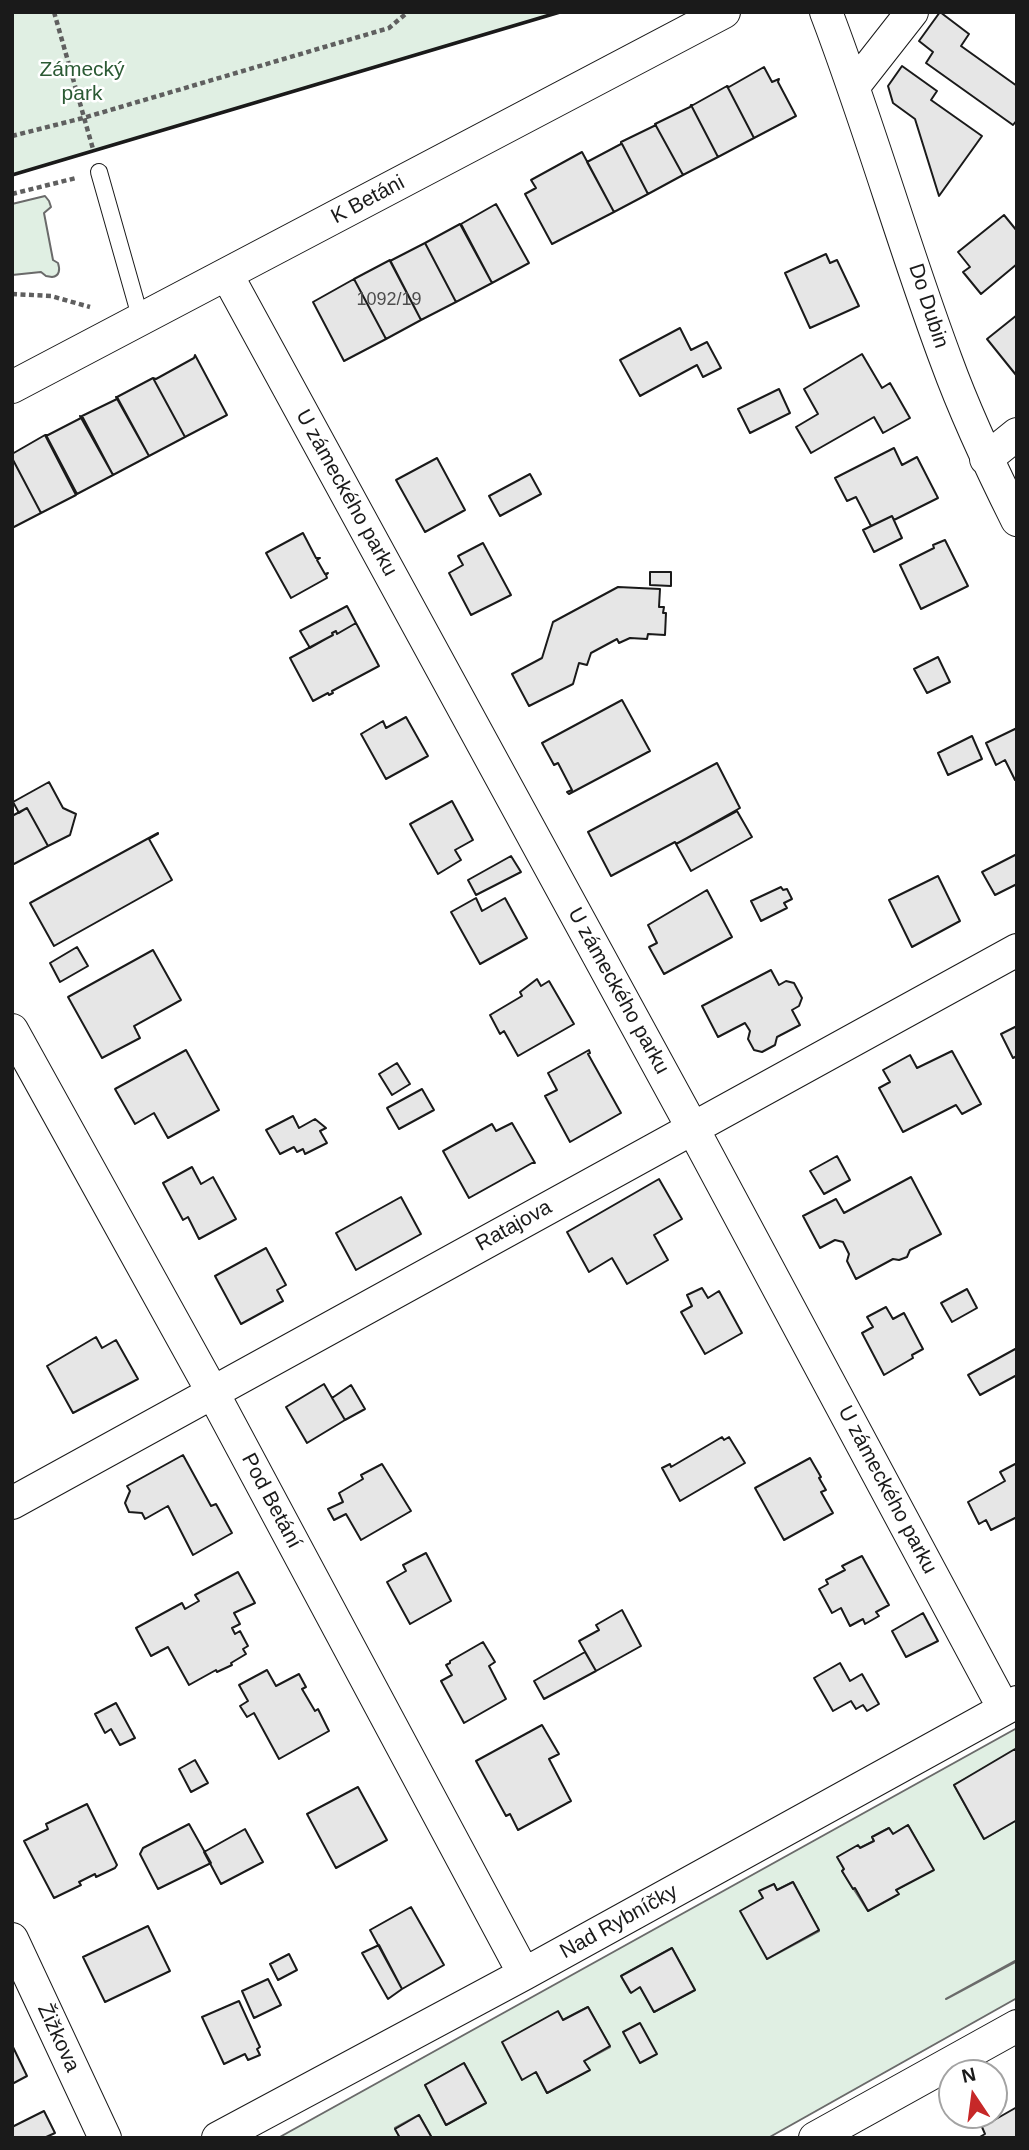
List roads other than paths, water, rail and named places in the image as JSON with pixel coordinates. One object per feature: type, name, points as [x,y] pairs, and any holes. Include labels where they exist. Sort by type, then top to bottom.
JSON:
[{"type":"street","name":"K Betáni","points":[[12,387],[724,12]]},
{"type":"street","name":"Do Dubin","points":[[826,12],[854,86],[946,360],[986,459],[1017,520]]},
{"type":"street","points":[[854,86],[912,12]]},
{"type":"street","name":"U zámeckého parku","points":[[227,275],[1011,1706]]},
{"type":"street","points":[[986,459],[1017,434]]},
{"type":"street","name":"Ratajova","points":[[12,1503],[1017,950]]},
{"type":"street","name":"Pod Betání","points":[[12,1030],[213,1393],[524,1975]]},
{"type":"street","name":"Nad Rybníčky","points":[[218,2138],[524,1975],[1011,1706]]},
{"type":"street","name":"Žižkova","points":[[12,1939],[105,2138]]},
{"type":"street","points":[[816,2138],[1017,2026]]},
{"type":"lane","points":[[99,172],[141,320]]},
{"type":"park label","name":"Zámecký park","points":[[82,82]]}]
